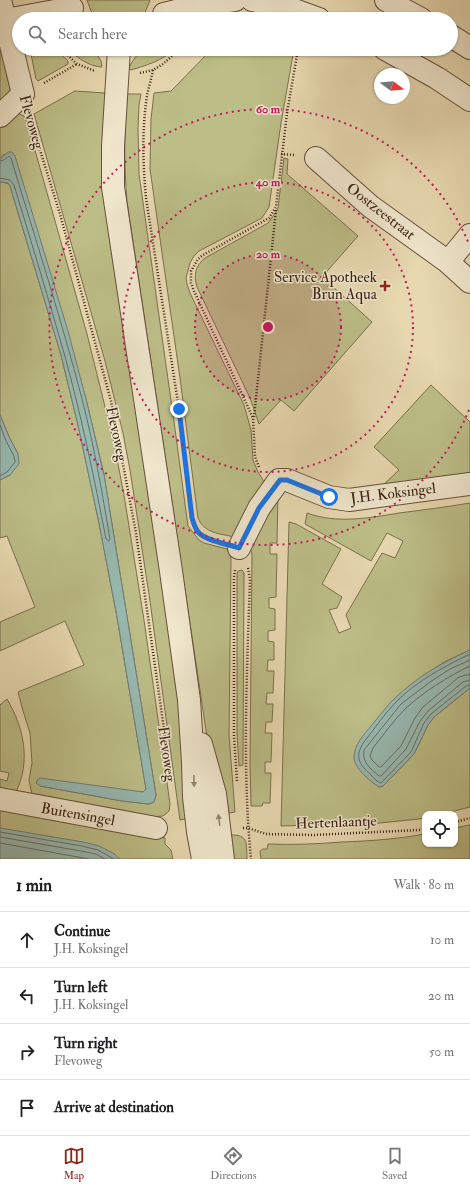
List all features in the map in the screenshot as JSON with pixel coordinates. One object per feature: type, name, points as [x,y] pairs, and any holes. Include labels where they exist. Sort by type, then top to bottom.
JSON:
[{"type":"street","points":[[164,11],[235,0]]},
{"type":"street","points":[[252,0],[287,4],[304,12]]},
{"type":"street","points":[[386,0],[408,12]]},
{"type":"street","name":"Flevoweg","points":[[12,48],[3,10],[73,9]]},
{"type":"street","points":[[458,40],[470,48]]},
{"type":"street","name":"Flevoweg","points":[[14,56],[23,94]]},
{"type":"street","name":"Flevoweg","points":[[119,56],[113,146],[113,187],[189,700],[194,797],[203,859]]},
{"type":"street","points":[[398,56],[437,78],[470,100]]},
{"type":"street","points":[[0,116],[23,94]]},
{"type":"street","name":"Oostzeestraat","points":[[316,158],[370,206],[448,262],[470,282]]},
{"type":"street","points":[[448,262],[470,235]]},
{"type":"street","name":"J.H. Koksingel","points":[[274,486],[280,480],[283,480],[329,497],[349,500],[470,484]]},
{"type":"street","points":[[239,548],[259,508],[274,486]]},
{"type":"street","name":"Flevoweg","points":[[189,700],[215,794],[223,859]]},
{"type":"street","name":"Buitensingel","points":[[0,800],[156,828]]},
{"type":"path","points":[[172,56],[153,70],[146,101],[143,140],[143,167],[146,198],[179,409],[192,518],[195,528],[205,537],[239,548],[247,563],[250,579],[245,740],[248,828],[251,859]]},
{"type":"path","points":[[274,486],[263,474],[255,457],[254,418],[286,113],[297,56]]},
{"type":"path","points":[[23,94],[77,64]]},
{"type":"path","name":"Flevoweg","points":[[23,94],[60,214],[110,401],[136,533],[167,751]]},
{"type":"path","points":[[254,418],[194,291],[190,277],[194,266],[203,254],[269,218],[276,207]]},
{"type":"path","points":[[238,783],[234,736],[234,577],[239,548]]},
{"type":"path","points":[[458,821],[470,818]]},
{"type":"path","name":"Hertenlaantje","points":[[248,828],[266,834],[312,836],[422,830]]},
{"type":"green space","points":[[87,0],[150,0],[145,12],[91,11]]},
{"type":"green space","points":[[0,19],[11,87],[9,93],[0,104]]},
{"type":"green space","points":[[31,56],[63,56],[68,61],[68,64],[38,81],[36,79]]},
{"type":"green space","points":[[76,56],[98,56],[102,67],[97,67]]},
{"type":"green space","points":[[136,56],[165,56],[159,60],[131,70],[129,68]]},
{"type":"green space","points":[[205,56],[293,56],[281,123],[269,207],[262,218],[199,251],[190,263],[186,278],[190,293],[244,405],[251,430],[253,460],[266,485],[235,537],[218,534],[208,530],[198,518],[180,378],[150,169],[151,119],[154,93],[171,91]]},
{"type":"green space","points":[[75,91],[105,93],[103,166],[182,716],[190,818],[180,820],[150,601],[123,433],[105,361],[34,114]]},
{"type":"green space","points":[[127,94],[141,94],[138,128],[139,174],[188,526],[199,540],[204,543],[227,549],[231,558],[229,735],[235,812],[224,814],[207,737],[127,201],[125,174],[125,121]]},
{"type":"green space","points":[[17,113],[24,116],[27,122],[87,334],[114,443],[144,620],[170,804],[169,811],[163,816],[151,817],[32,795],[29,780],[32,763],[30,733],[18,692],[84,665],[65,621],[0,651],[0,622],[35,607],[7,536],[0,538],[0,480],[10,475],[18,454],[0,415],[0,183],[2,182],[9,184],[10,186],[61,355],[78,425],[117,617],[146,789],[144,792],[40,786],[122,801],[149,804],[154,802],[156,795],[104,475],[86,399],[46,261],[4,154],[0,159],[0,124]]},
{"type":"green space","points":[[284,158],[288,159],[287,174],[358,236],[322,277],[372,322],[294,411],[281,400],[259,424],[250,398],[197,287],[195,274],[197,267],[205,258],[268,223],[278,208]]},
{"type":"green space","points":[[431,385],[470,422],[470,473],[381,487],[399,470],[374,447]]},
{"type":"green space","points":[[278,494],[277,543],[270,543],[270,554],[277,554],[276,597],[269,598],[269,608],[275,609],[275,630],[268,631],[268,641],[274,642],[274,660],[268,660],[267,671],[274,671],[273,693],[267,693],[266,704],[273,704],[272,722],[266,722],[265,733],[272,733],[271,762],[265,762],[265,773],[271,773],[270,803],[263,803],[262,806],[251,806],[252,555],[250,546]]},
{"type":"green space","points":[[470,503],[470,650],[446,661],[424,675],[359,769],[379,787],[383,786],[414,754],[428,725],[434,717],[470,688],[470,807],[454,811],[422,811],[422,818],[380,823],[281,826],[289,522],[296,524],[341,549],[322,584],[342,597],[337,608],[329,610],[339,633],[351,628],[346,615],[382,553],[395,558],[403,541],[387,533],[371,561],[305,524],[307,513],[330,518],[353,519]]},
{"type":"green space","points":[[242,570],[244,573],[243,765],[239,766],[237,734],[237,574],[238,571]]},
{"type":"green space","points":[[7,699],[18,721],[24,745],[21,780],[16,792],[0,789],[0,779],[7,781],[9,773],[0,771],[0,705]]},
{"type":"green space","points":[[0,808],[52,819],[165,838],[165,844],[171,850],[173,859],[0,859]]},
{"type":"green space","points":[[470,825],[470,859],[261,859],[260,851],[267,849],[268,844],[363,841],[422,834],[422,847],[458,847],[458,827]]},
{"type":"green space","points":[[227,835],[243,837],[247,848],[247,859],[230,859]]},
{"type":"water","points":[[8,152],[12,152],[15,156],[68,331],[104,475],[156,795],[154,802],[149,804],[122,801],[40,786],[36,783],[40,778],[143,792],[146,789],[117,617],[78,425],[61,355],[10,186],[8,183],[0,183],[0,159]]},
{"type":"water","points":[[0,415],[18,454],[19,464],[10,475],[0,480]]},
{"type":"water","points":[[470,650],[470,688],[434,717],[428,725],[414,754],[383,786],[379,787],[376,785],[364,775],[355,762],[354,753],[360,740],[389,704],[403,690],[431,671]]},
{"type":"water","points":[[0,828],[99,846],[113,853],[120,859],[0,859]]},
{"type":"place","name":"Service Apotheek Brun Aqua","points":[[385,286]]},
{"type":"route","points":[[179,409],[192,518],[195,528],[205,537],[239,548],[259,508],[280,480],[287,480],[329,497]]}]
